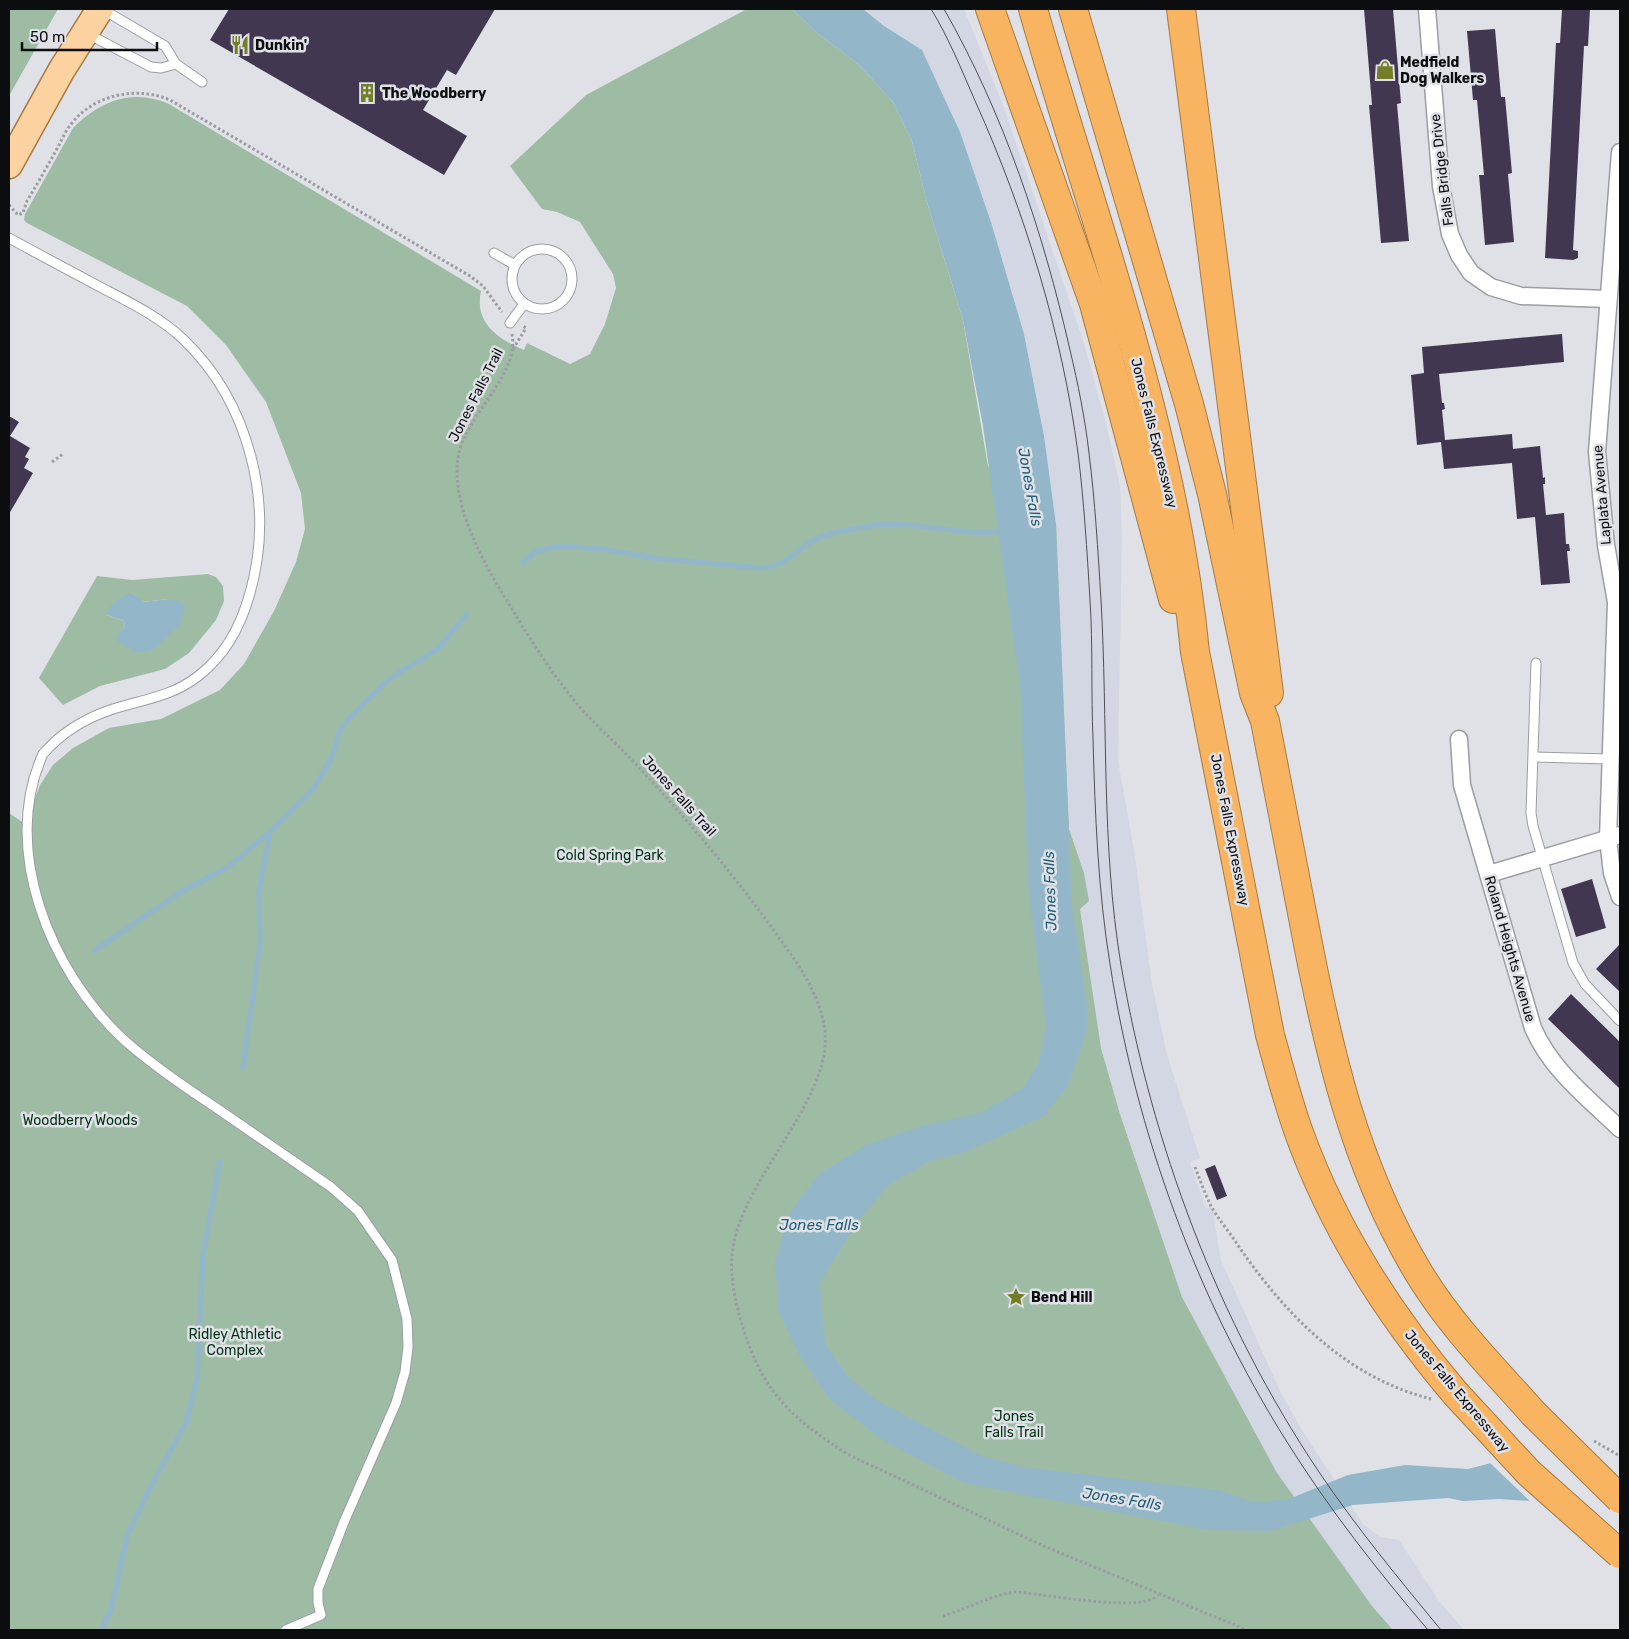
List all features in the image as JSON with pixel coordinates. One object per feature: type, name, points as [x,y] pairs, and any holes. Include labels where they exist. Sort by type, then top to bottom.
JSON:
[{"type":"highway","points":[[990,9],[1094,304],[1174,605],[1195,652]]},
{"type":"highway","name":"Jones Falls Expressway","points":[[1033,9],[1151,414],[1178,534],[1190,602],[1195,652],[1270,1035],[1298,1131],[1312,1166],[1348,1240],[1445,1396],[1620,1554]]},
{"type":"highway","points":[[1073,9],[1189,404],[1212,494],[1254,693],[1265,721],[1323,1022],[1337,1078],[1361,1154],[1383,1206],[1420,1275],[1452,1322],[1533,1413],[1620,1499]]},
{"type":"highway","points":[[1093,9],[1135,217]]},
{"type":"highway","points":[[1181,9],[1198,154],[1269,674],[1270,701],[1265,721]]},
{"type":"main road","points":[[9,165],[85,32],[101,9]]},
{"type":"street","name":"Falls Bridge Drive","points":[[1427,9],[1441,186],[1450,234],[1459,255],[1471,273],[1491,287],[1521,296],[1608,300]]},
{"type":"street","name":"Laplata Avenue","points":[[1620,152],[1598,417],[1597,466],[1606,545],[1618,602],[1610,759],[1614,837],[1612,873],[1620,897]]},
{"type":"street","name":"Roland Heights Avenue","points":[[1458,739],[1462,785],[1533,1028],[1540,1046],[1552,1063],[1620,1129]]},
{"type":"street","points":[[1489,874],[1614,837]]},
{"type":"lane","points":[[101,9],[166,46],[176,64],[202,82]]},
{"type":"lane","points":[[85,32],[151,67],[161,68],[176,64]]},
{"type":"lane","points":[[9,238],[134,305],[182,338],[199,357],[227,395],[241,428],[252,459],[259,492],[261,527],[258,566],[246,605],[234,634],[217,660],[195,679],[169,693],[87,719],[63,734],[41,755],[22,788]]},
{"type":"lane","points":[[544,249],[560,255],[571,268],[572,285],[564,301],[549,309],[540,310],[524,304],[514,290],[512,273],[515,265],[527,253],[544,249]]},
{"type":"lane","points":[[494,253],[515,265]]},
{"type":"lane","points":[[510,326],[524,304]]},
{"type":"lane","points":[[1536,663],[1531,814],[1542,859],[1573,963],[1585,984],[1620,1021]]},
{"type":"lane","points":[[1534,757],[1610,759]]},
{"type":"lane","points":[[44,944],[98,1015],[125,1041],[156,1066],[332,1187],[358,1211],[392,1260],[407,1319],[408,1347],[403,1380],[396,1403],[344,1522],[318,1589],[318,1603],[321,1615],[286,1630]]},
{"type":"path","points":[[9,205],[18,215],[23,213],[27,201],[71,124],[85,111],[105,100],[126,94],[149,92],[170,100],[470,276],[483,286],[503,314]]},
{"type":"path","points":[[513,349],[526,328],[520,324]]},
{"type":"path","name":"Jones Falls Trail","points":[[510,326],[513,349],[509,362],[473,420],[458,454],[458,489],[472,537],[516,616],[549,668],[584,711],[694,829],[738,880],[800,968],[815,997],[824,1021],[826,1039],[823,1060],[818,1076],[800,1114],[768,1166],[746,1208],[732,1254],[733,1289],[738,1312],[758,1370],[770,1388],[791,1412],[828,1442],[851,1456],[1046,1547],[1158,1595],[1247,1630]]},
{"type":"path","points":[[52,462],[63,454]]},
{"type":"path","points":[[1195,1167],[1212,1206],[1256,1271],[1288,1312],[1348,1360],[1379,1380],[1406,1392],[1445,1396]]},
{"type":"path","points":[[1592,1441],[1601,1443],[1620,1456]]},
{"type":"path","points":[[942,1616],[997,1595],[1014,1592],[1119,1603],[1154,1600],[1158,1595]]},
{"type":"shaded area","points":[[863,9],[964,9],[1003,105],[1084,343],[1107,427],[1120,487],[1122,536],[1118,761],[1134,850],[1152,984],[1167,1055],[1200,1158],[1190,1163],[1206,1208],[1212,1207],[1221,1260],[1280,1391],[1300,1427],[1363,1524],[1380,1537],[1399,1540],[1439,1601],[1464,1630],[1393,1630],[1372,1606],[1277,1474],[1182,1297],[1120,1114],[1101,1048],[1089,979],[1080,908],[1088,900],[1084,873],[1069,829],[1056,524],[1044,436],[1024,334],[884,26]]},
{"type":"green space","points":[[9,9],[58,9],[9,96]]},
{"type":"green space","name":"Cold Spring Park","points":[[792,9],[817,33],[858,64],[893,102],[912,141],[926,199],[963,320],[988,466],[1056,524],[1069,829],[1084,873],[1089,901],[1080,909],[1101,1048],[1120,1114],[1182,1297],[1277,1473],[1372,1606],[1393,1630],[9,1630],[9,813],[25,824],[40,785],[53,765],[73,748],[109,728],[161,719],[220,690],[244,664],[274,611],[296,562],[305,529],[301,493],[266,402],[226,345],[187,306],[27,223],[24,220],[25,214],[73,128],[83,119],[105,104],[117,100],[129,97],[155,99],[169,104],[481,291],[481,312],[485,321],[505,341],[524,350],[527,343],[570,364],[590,354],[605,324],[616,288],[613,274],[580,222],[557,212],[542,209],[510,166],[586,95],[745,10]]},
{"type":"green space","points":[[208,574],[216,577],[223,586],[224,601],[216,620],[189,653],[165,669],[100,686],[63,705],[39,678],[97,576],[132,580]],"holes":[[[133,593],[142,602],[169,599],[118,633],[125,627],[124,621],[107,615],[123,598]]]},
{"type":"water","name":"Jones Falls","points":[[792,9],[863,9],[884,26],[922,50],[960,132],[991,222],[1024,334],[1044,436],[1056,524],[1072,906],[1087,1005],[1087,1031],[1068,1086],[1044,1116],[968,1151],[930,1161],[890,1184],[858,1221],[820,1283],[825,1343],[847,1375],[876,1400],[982,1456],[1024,1467],[1217,1490],[1254,1502],[1289,1499],[1348,1475],[1405,1465],[1468,1469],[1495,1462],[1552,1505],[1530,1501],[1499,1499],[1463,1501],[1448,1498],[1353,1505],[1270,1531],[1208,1530],[964,1483],[884,1441],[829,1399],[798,1353],[778,1310],[775,1260],[791,1211],[819,1174],[866,1145],[919,1127],[981,1113],[1023,1088],[1039,1062],[1046,1025],[1029,897],[1020,686],[983,426],[963,320],[926,199],[912,141],[893,102],[858,64],[817,33]]},
{"type":"water","points":[[133,593],[143,602],[169,599],[180,601],[185,607],[180,625],[154,649],[145,652],[134,652],[116,640],[118,633],[125,627],[124,621],[107,615],[110,607],[117,600]]},
{"type":"pier","points":[[1530,1459],[1556,1465],[1582,1480],[1620,1512],[1620,1561],[1551,1508],[1533,1504],[1488,1461]]},
{"type":"building","name":"The Woodberry","points":[[229,9],[495,9],[456,75],[447,70],[423,110],[467,136],[444,175],[210,40]]},
{"type":"building","points":[[1364,9],[1393,9],[1401,103],[1397,104],[1409,241],[1381,243],[1369,105],[1372,105]]},
{"type":"building","points":[[1562,9],[1590,9],[1588,46],[1584,46],[1573,250],[1578,251],[1578,258],[1573,260],[1545,258],[1556,43],[1560,43]]},
{"type":"building","points":[[1495,29],[1501,97],[1505,97],[1512,173],[1508,174],[1514,242],[1485,245],[1479,175],[1484,175],[1477,100],[1473,100],[1467,31]]},
{"type":"building","points":[[1562,334],[1564,362],[1439,374],[1442,403],[1444,403],[1445,409],[1442,410],[1445,440],[1512,434],[1513,449],[1540,446],[1543,478],[1545,477],[1545,484],[1543,484],[1546,515],[1564,513],[1566,544],[1569,544],[1570,551],[1567,551],[1570,583],[1541,585],[1535,517],[1517,519],[1512,463],[1444,469],[1441,442],[1417,445],[1411,375],[1424,373],[1422,347]]},
{"type":"building","points":[[9,416],[19,422],[10,436],[30,448],[25,457],[29,459],[24,468],[33,473],[9,514]]},
{"type":"building","points":[[1592,879],[1606,928],[1576,937],[1561,889]]},
{"type":"building","points":[[1620,944],[1620,992],[1596,969]]},
{"type":"building","points":[[1571,994],[1620,1042],[1620,1089],[1548,1019]]},
{"type":"building","points":[[1215,1165],[1227,1196],[1217,1200],[1205,1169]]},
{"type":"waterway","points":[[523,562],[537,551],[559,546],[603,549],[653,558],[759,568],[783,562],[820,537],[872,525],[902,525],[975,532],[1004,531]]},
{"type":"waterway","points":[[95,950],[181,892],[228,867],[270,832],[313,789],[330,761],[341,728],[392,677],[438,649],[467,614]]},
{"type":"waterway","points":[[243,1067],[260,945],[259,891],[270,832]]},
{"type":"waterway","points":[[101,1630],[111,1610],[127,1536],[154,1480],[186,1423],[197,1379],[203,1255],[220,1162]]},
{"type":"tram line","points":[[931,9],[944,31],[994,144],[1026,230],[1052,318],[1071,408],[1080,471],[1089,582],[1095,795],[1106,936],[1121,1027],[1154,1151],[1174,1212],[1198,1272],[1225,1331],[1255,1387],[1303,1467],[1337,1515],[1390,1585],[1428,1630]]},
{"type":"tram line","points":[[944,9],[966,49],[985,90],[1019,175],[1047,262],[1081,401],[1091,471],[1099,563],[1110,874],[1115,920],[1121,965],[1134,1032],[1170,1164],[1193,1229],[1220,1292],[1249,1354],[1282,1414],[1348,1513],[1441,1630]]},
{"type":"place","name":"Dunkin'","points":[[240,45]]},
{"type":"place","name":"Medfield Dog Walkers","points":[[1385,70]]},
{"type":"place","name":"The Woodberry","points":[[367,93]]},
{"type":"place","name":"Bend Hill","points":[[1016,1297]]},
{"type":"park label","name":"Woodberry Woods","points":[[80,1120]]},
{"type":"park label","name":"Ridley Athletic Complex","points":[[235,1342]]}]
